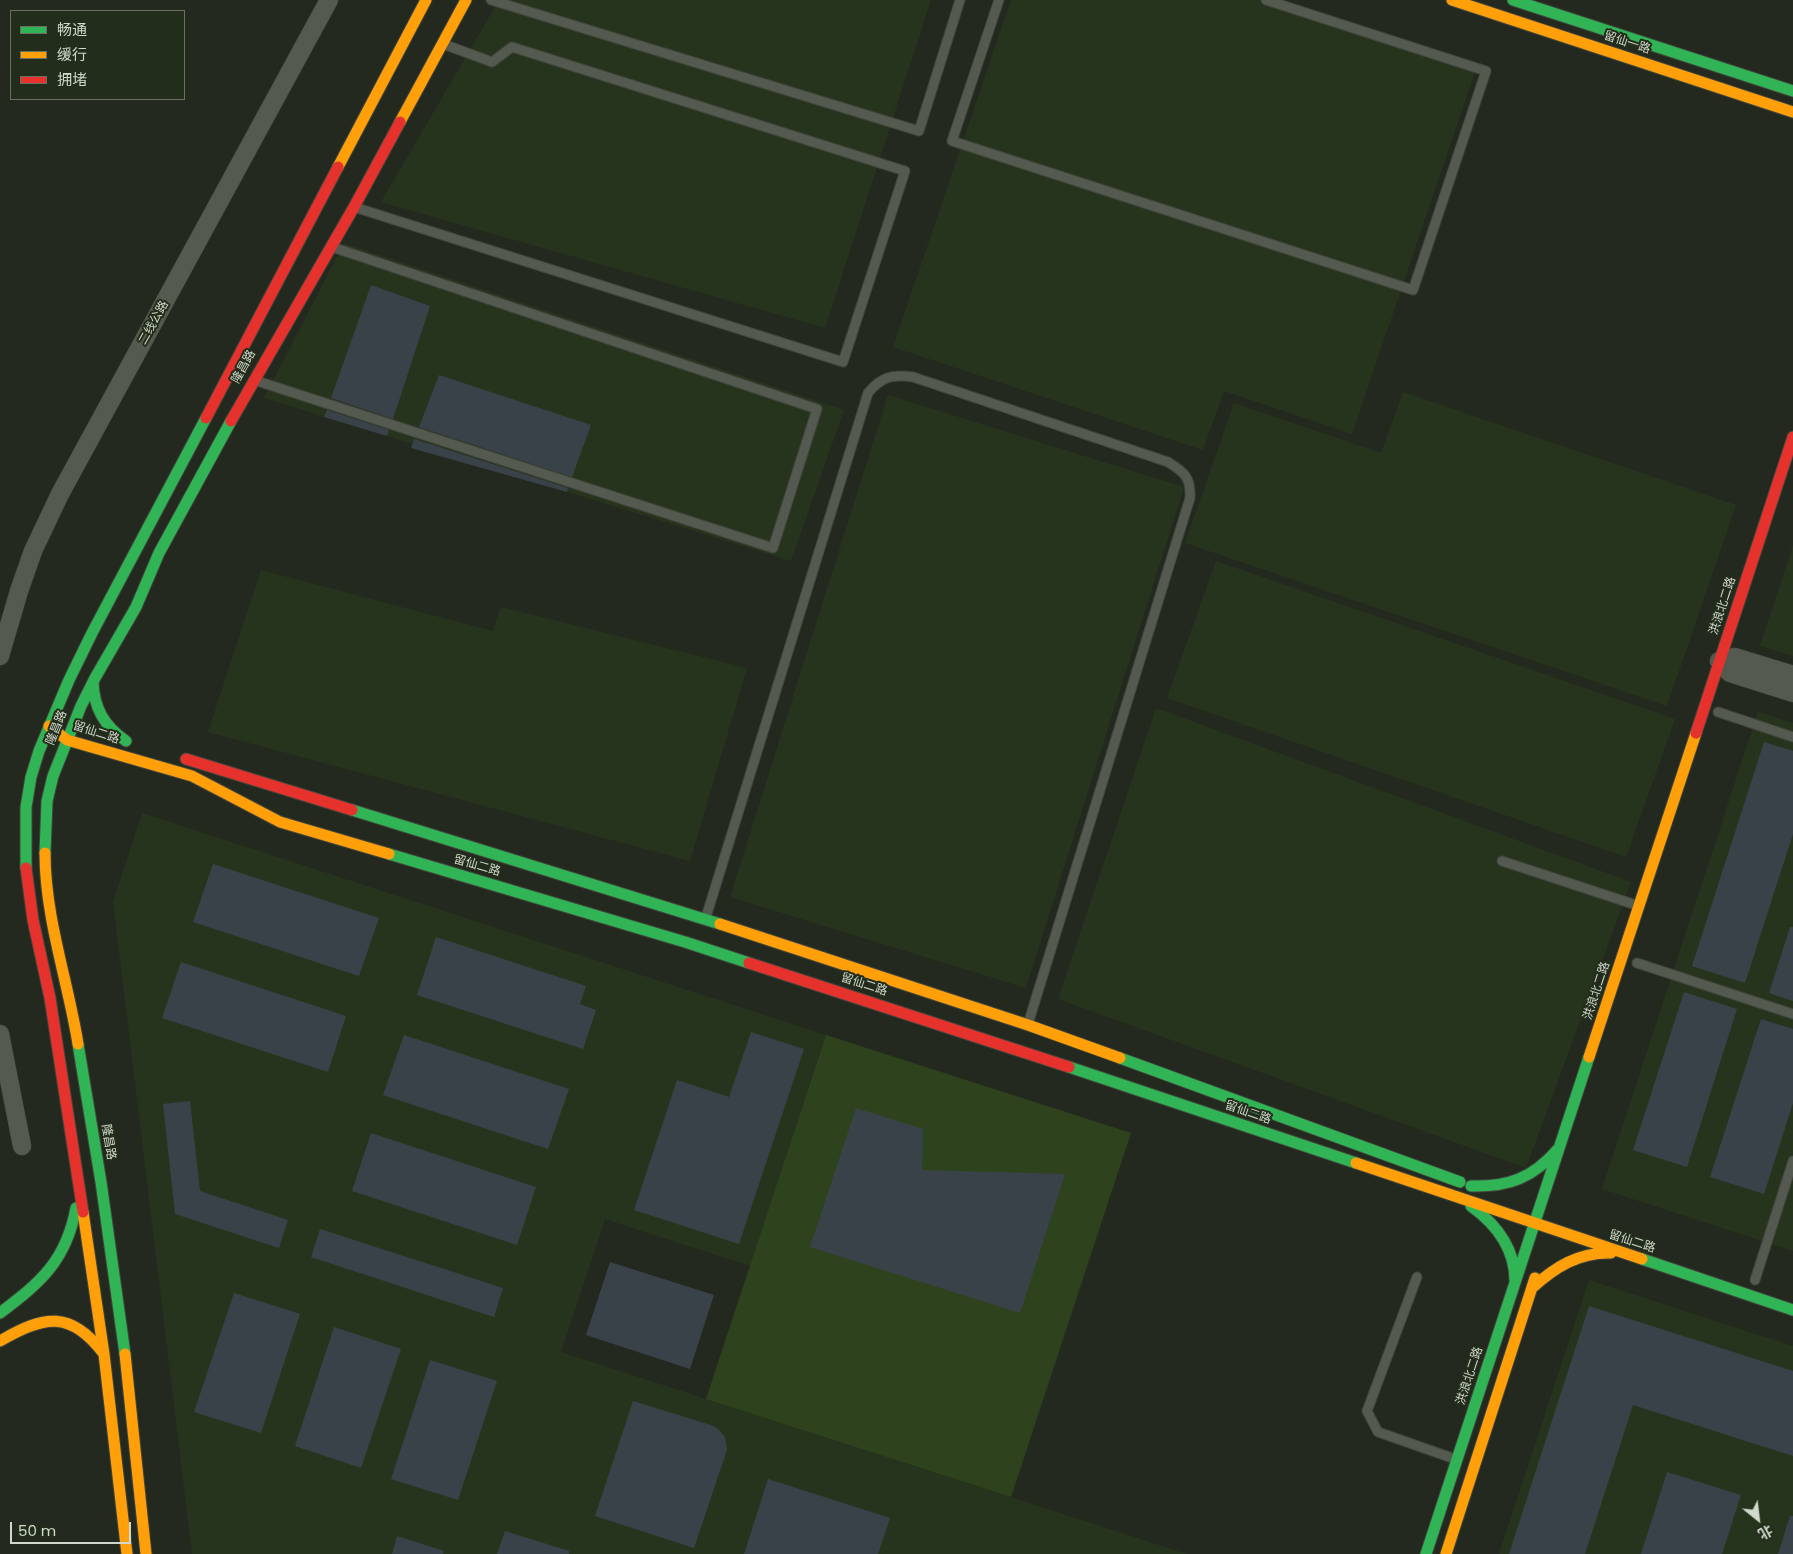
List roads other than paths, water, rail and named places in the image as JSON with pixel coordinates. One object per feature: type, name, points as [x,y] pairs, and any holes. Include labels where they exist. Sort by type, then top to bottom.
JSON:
[{"type":"street","name":"二线公路","points":[[0,656],[19,591],[33,552],[60,494],[330,0]]},
{"type":"street","name":"隆昌路","points":[[127,1554],[104,1354],[79,1185],[50,998],[33,920],[27,882],[26,806],[31,777],[49,726],[92,634],[426,0]]},
{"type":"street","name":"隆昌路","points":[[146,1554],[128,1376],[101,1182],[70,997],[49,907],[45,853],[47,801],[53,776],[67,740],[78,726],[93,682],[136,607],[159,553],[253,380],[332,247],[466,0]]},
{"type":"street","name":"留仙一路","points":[[1452,0],[1793,112]]},
{"type":"street","name":"留仙一路","points":[[1513,0],[1793,91]]},
{"type":"street","name":"洪浪北二路","points":[[1426,1554],[1534,1224],[1543,1212],[1560,1147],[1639,906],[1730,664],[1793,437]]},
{"type":"street","points":[[1730,664],[1793,675]]},
{"type":"street","points":[[1730,664],[1793,694]]},
{"type":"street","name":"留仙二路","points":[[93,682],[93,695],[101,718],[108,728],[130,742],[99,733]]},
{"type":"street","name":"留仙二路","points":[[49,726],[78,726]]},
{"type":"street","name":"留仙二路","points":[[49,726],[67,740],[275,802],[706,919],[1028,1024],[1496,1194]]},
{"type":"street","name":"留仙二路","points":[[171,755],[275,802]]},
{"type":"street","name":"留仙二路","points":[[275,802],[280,822],[685,942],[1019,1050],[1534,1224],[1550,1233],[1625,1254],[1793,1310]]},
{"type":"street","points":[[0,1034],[22,1146]]},
{"type":"street","points":[[1471,1186],[1506,1185],[1520,1180],[1548,1162],[1560,1147]]},
{"type":"street","points":[[0,1313],[43,1279],[57,1262],[68,1244],[74,1226],[79,1185]]},
{"type":"street","points":[[1461,1200],[1478,1210],[1500,1235],[1514,1265],[1515,1283]]},
{"type":"street","name":"洪浪北二路","points":[[1543,1212],[1550,1233]]},
{"type":"street","points":[[1532,1288],[1547,1274],[1574,1259],[1607,1252],[1625,1254]]},
{"type":"street","points":[[1446,1554],[1539,1265]]},
{"type":"street","points":[[0,1341],[24,1327],[56,1321],[70,1324],[86,1332],[97,1342],[104,1354]]},
{"type":"lane","points":[[491,0],[920,130],[960,0]]},
{"type":"lane","points":[[999,0],[952,141],[1414,290],[1486,71],[1291,4],[1266,0]]},
{"type":"lane","points":[[354,207],[843,362],[905,171],[512,47],[492,62],[442,44]]},
{"type":"lane","points":[[253,380],[773,548],[817,409],[332,247]]},
{"type":"lane","points":[[706,919],[868,393],[875,384],[898,374],[913,377],[1168,462],[1187,477],[1191,486],[1190,498],[1028,1024]]},
{"type":"lane","points":[[1718,712],[1793,736]]},
{"type":"lane","points":[[1502,861],[1639,906]]},
{"type":"lane","points":[[1637,963],[1793,1014]]},
{"type":"lane","points":[[1755,1280],[1793,1161]]},
{"type":"lane","points":[[1417,1278],[1367,1411],[1378,1432],[1457,1460]]}]
